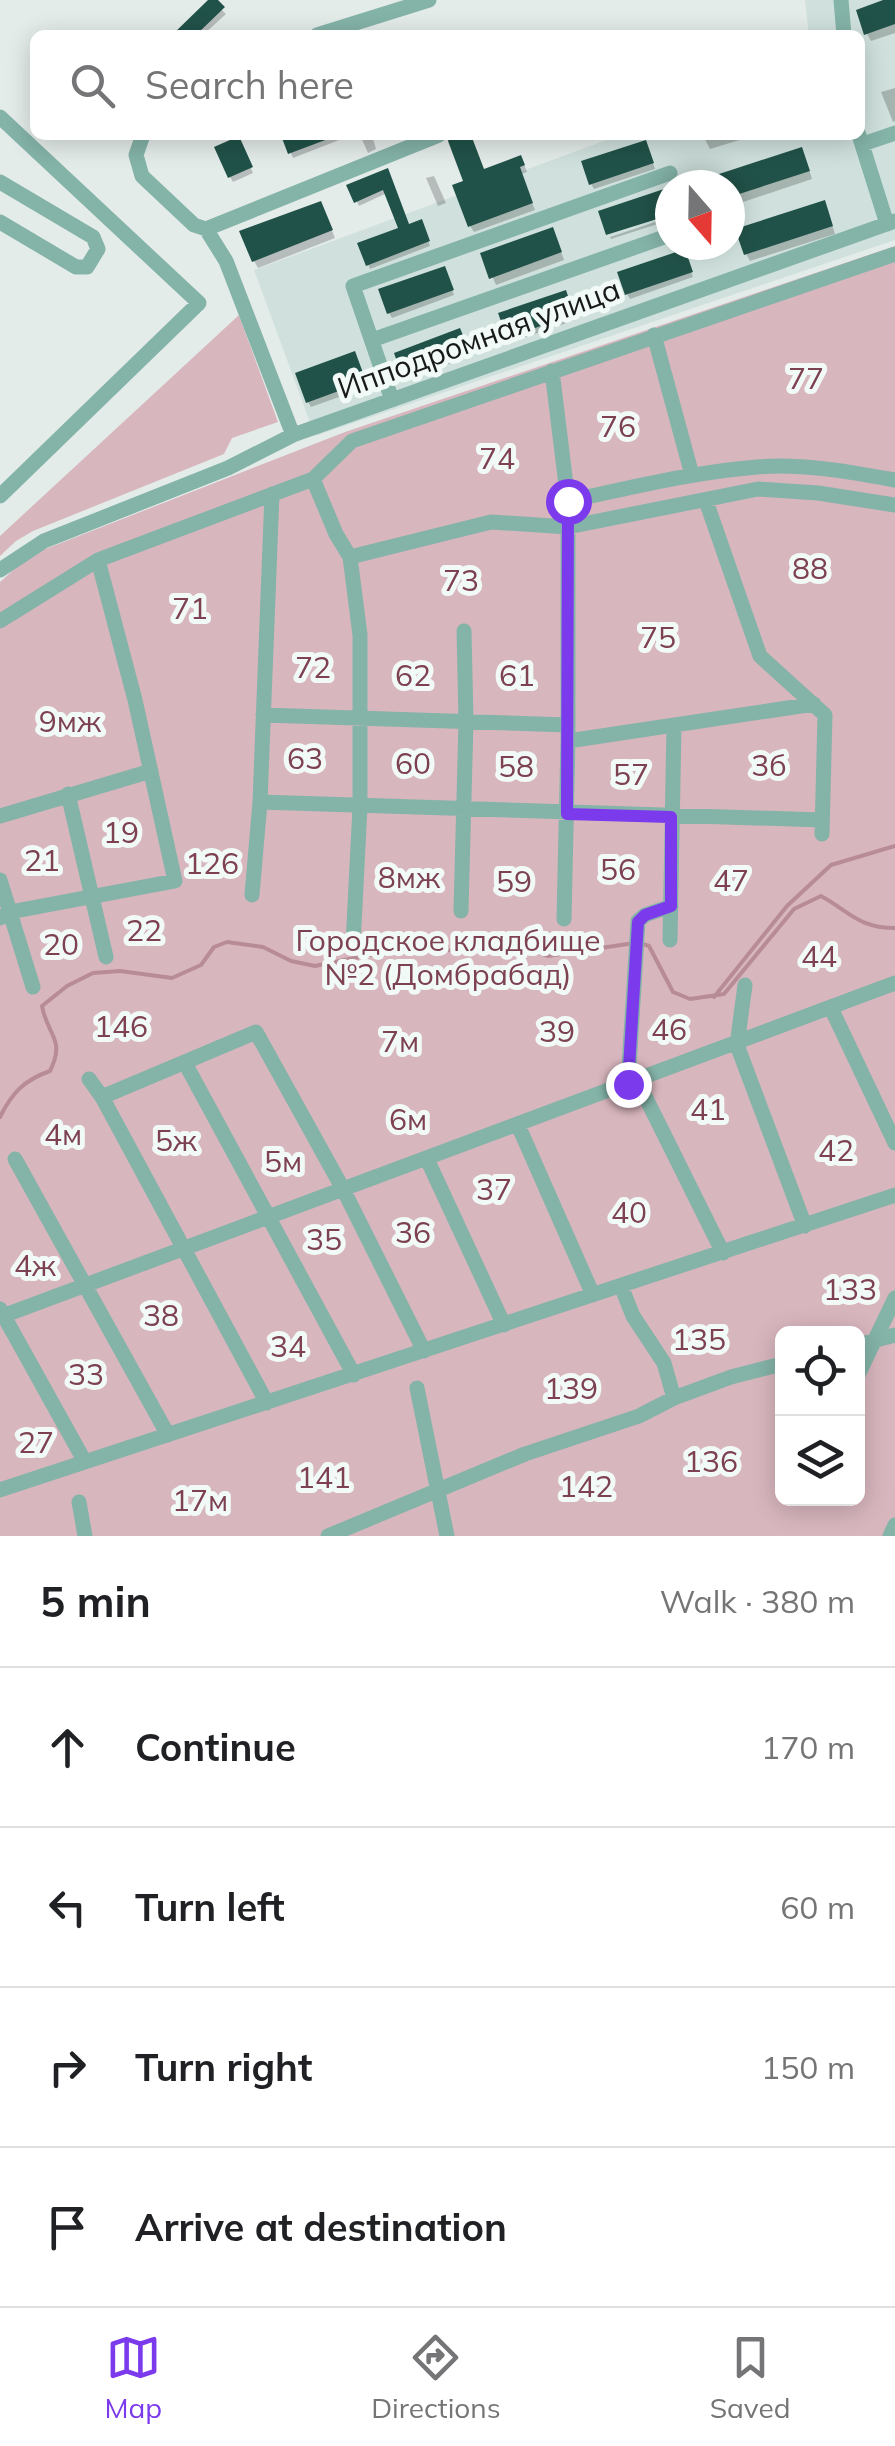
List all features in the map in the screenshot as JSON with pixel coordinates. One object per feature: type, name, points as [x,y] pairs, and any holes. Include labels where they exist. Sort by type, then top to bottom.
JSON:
[{"type":"street","points":[[333,30],[429,0]]},
{"type":"street","points":[[841,0],[844,30]]},
{"type":"street","points":[[0,116],[199,303],[0,496]]},
{"type":"street","points":[[865,139],[895,134]]},
{"type":"street","points":[[141,140],[136,154],[142,176],[194,225],[206,229],[427,140]]},
{"type":"street","points":[[861,140],[891,222]]},
{"type":"street","points":[[392,400],[353,286],[655,178]]},
{"type":"street","points":[[0,182],[93,237],[98,249],[88,267],[76,266],[0,222]]},
{"type":"street","name":"Ипподромная улица","points":[[0,570],[23,552],[51,538],[228,468],[300,432],[891,222]]},
{"type":"street","points":[[206,229],[237,282],[300,432]]},
{"type":"street","points":[[372,340],[655,240]]},
{"type":"street","points":[[0,620],[98,560],[313,479],[352,442],[895,254]]},
{"type":"street","points":[[654,335],[692,475]]},
{"type":"street","points":[[552,371],[568,501],[564,918]]},
{"type":"street","points":[[568,501],[692,475],[761,466],[839,470],[895,480]]},
{"type":"street","points":[[313,479],[350,557],[360,635],[360,807],[354,945]]},
{"type":"street","points":[[350,557],[491,522],[568,527],[706,502],[758,488],[895,505]]},
{"type":"street","points":[[252,895],[260,802],[272,494]]},
{"type":"street","points":[[260,802],[671,817],[822,827],[825,714],[760,656],[706,502]]},
{"type":"street","points":[[5,915],[93,894],[174,881],[151,770],[98,560]]},
{"type":"street","points":[[461,911],[464,632]]},
{"type":"street","points":[[263,715],[466,721],[568,733],[674,726],[814,704]]},
{"type":"street","points":[[670,940],[674,726]]},
{"type":"street","points":[[0,816],[151,770]]},
{"type":"street","points":[[68,794],[106,958]]},
{"type":"street","points":[[0,880],[5,915],[33,988]]},
{"type":"street","points":[[671,906],[645,915],[638,922],[633,1082],[724,1253]]},
{"type":"street","points":[[86,1462],[1,1314],[895,983]]},
{"type":"street","points":[[745,985],[736,1045],[805,1226]]},
{"type":"street","points":[[831,1008],[895,1143]]},
{"type":"street","points":[[102,1097],[256,1032],[343,1189],[424,1351]]},
{"type":"street","points":[[184,1063],[354,1374]]},
{"type":"street","points":[[89,1079],[267,1402]]},
{"type":"street","points":[[518,1124],[592,1295]]},
{"type":"street","points":[[15,1158],[168,1435]]},
{"type":"street","points":[[427,1159],[504,1325]]},
{"type":"street","points":[[0,1490],[895,1195]]},
{"type":"street","points":[[621,1286],[633,1316],[664,1364],[674,1398]]},
{"type":"street","points":[[865,1360],[895,1298]]},
{"type":"street","points":[[865,1343],[895,1335]]},
{"type":"street","points":[[328,1536],[525,1454],[639,1416],[731,1377],[775,1366]]},
{"type":"street","points":[[418,1388],[447,1536]]},
{"type":"street","points":[[79,1502],[85,1536]]},
{"type":"street","points":[[890,1536],[895,1524]]},
{"type":"shaded area","points":[[805,0],[895,0],[895,240],[315,436],[254,270],[606,140],[865,140],[865,30],[808,30]]},
{"type":"green space","name":"Городское кладбище №2 (Домбрабад)","points":[[895,246],[895,1536],[0,1536],[0,582],[43,550],[345,432]]},
{"type":"green space","points":[[239,315],[278,422],[232,438],[224,454],[33,531],[0,556],[0,536]]},
{"type":"building","points":[[208,0],[218,0],[225,7],[201,30],[177,30]]},
{"type":"building","points":[[895,0],[895,24],[865,35],[856,10]]},
{"type":"building","points":[[241,140],[253,167],[228,178],[214,147]]},
{"type":"building","points":[[283,140],[325,140],[288,154]]},
{"type":"building","points":[[473,140],[484,169],[521,155],[525,165],[520,167],[533,203],[468,227],[452,185],[463,181],[448,141]]},
{"type":"building","points":[[646,140],[654,163],[589,185],[581,161]]},
{"type":"building","points":[[802,147],[810,171],[745,192],[745,170],[731,170]]},
{"type":"building","points":[[388,168],[409,224],[422,219],[430,241],[366,266],[357,243],[398,228],[383,190],[354,203],[346,185]]},
{"type":"building","points":[[655,192],[655,220],[606,235],[598,211]]},
{"type":"building","points":[[825,200],[833,226],[745,255],[745,226]]},
{"type":"building","points":[[321,201],[333,230],[252,262],[239,231]]},
{"type":"building","points":[[553,227],[562,252],[489,279],[480,253]]},
{"type":"building","points":[[655,259],[689,260],[693,272],[625,295],[617,272]]},
{"type":"building","points":[[445,266],[454,290],[387,314],[378,289]]},
{"type":"building","points":[[566,290],[574,314],[507,338],[498,313]]},
{"type":"building","points":[[460,328],[469,350],[402,376],[394,353]]},
{"type":"building","points":[[355,351],[366,381],[306,403],[295,373]]},
{"type":"waterway","points":[[714,997],[787,906],[831,865],[895,846]]},
{"type":"waterway","points":[[643,944],[649,946],[673,992],[690,999],[724,994],[794,909],[821,896],[863,922],[895,928]]},
{"type":"waterway","points":[[0,1117],[20,1088],[50,1071],[56,1044],[42,1006],[67,986],[93,973],[120,971],[172,978],[201,965],[214,947],[227,942],[263,947],[291,961],[315,966],[379,953],[436,949],[469,952],[510,942],[548,956],[634,943]]},
{"type":"route","points":[[568,501],[567,814],[671,817],[671,906],[645,915],[638,922],[628,1084]]},
{"type":"park label","name":"77","points":[[806,379]]},
{"type":"park label","name":"76","points":[[618,427]]},
{"type":"park label","name":"74","points":[[497,459]]},
{"type":"park label","name":"88","points":[[810,569]]},
{"type":"park label","name":"73","points":[[461,581]]},
{"type":"park label","name":"71","points":[[190,609]]},
{"type":"park label","name":"75","points":[[658,638]]},
{"type":"park label","name":"72","points":[[313,668]]},
{"type":"park label","name":"62","points":[[413,676]]},
{"type":"park label","name":"61","points":[[517,676]]},
{"type":"park label","name":"9мж","points":[[70,722]]},
{"type":"park label","name":"63","points":[[305,759]]},
{"type":"park label","name":"60","points":[[413,764]]},
{"type":"park label","name":"3б","points":[[769,766]]},
{"type":"park label","name":"58","points":[[516,767]]},
{"type":"park label","name":"57","points":[[631,775]]},
{"type":"park label","name":"19","points":[[121,833]]},
{"type":"park label","name":"21","points":[[42,861]]},
{"type":"park label","name":"126","points":[[212,864]]},
{"type":"park label","name":"56","points":[[618,870]]},
{"type":"park label","name":"8мж","points":[[409,878]]},
{"type":"park label","name":"47","points":[[731,881]]},
{"type":"park label","name":"59","points":[[514,882]]},
{"type":"park label","name":"22","points":[[144,931]]},
{"type":"park label","name":"20","points":[[61,945]]},
{"type":"park label","name":"44","points":[[819,957]]},
{"type":"park label","name":"146","points":[[121,1027]]},
{"type":"park label","name":"46","points":[[669,1030]]},
{"type":"park label","name":"39","points":[[557,1032]]},
{"type":"park label","name":"7м","points":[[400,1042]]},
{"type":"park label","name":"41","points":[[708,1110]]},
{"type":"park label","name":"6м","points":[[408,1120]]},
{"type":"park label","name":"4м","points":[[63,1135]]},
{"type":"park label","name":"5ж","points":[[176,1141]]},
{"type":"park label","name":"42","points":[[836,1151]]},
{"type":"park label","name":"5м","points":[[283,1162]]},
{"type":"park label","name":"37","points":[[494,1190]]},
{"type":"park label","name":"40","points":[[629,1213]]},
{"type":"park label","name":"36","points":[[413,1233]]},
{"type":"park label","name":"35","points":[[324,1240]]},
{"type":"park label","name":"4ж","points":[[35,1266]]},
{"type":"park label","name":"133","points":[[850,1290]]},
{"type":"park label","name":"38","points":[[161,1316]]},
{"type":"park label","name":"135","points":[[699,1340]]},
{"type":"park label","name":"34","points":[[288,1347]]},
{"type":"park label","name":"33","points":[[86,1375]]},
{"type":"park label","name":"139","points":[[571,1389]]},
{"type":"park label","name":"27","points":[[36,1443]]},
{"type":"park label","name":"136","points":[[711,1462]]},
{"type":"park label","name":"141","points":[[324,1478]]},
{"type":"park label","name":"142","points":[[586,1487]]},
{"type":"park label","name":"17м","points":[[200,1501]]}]
